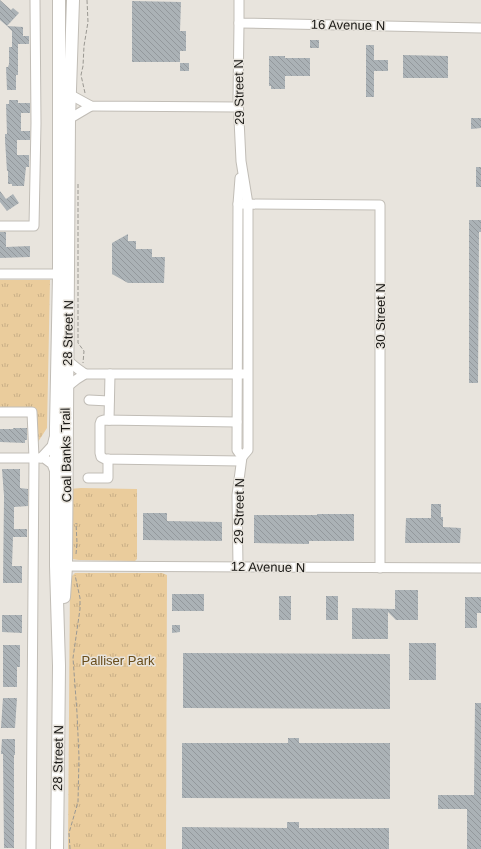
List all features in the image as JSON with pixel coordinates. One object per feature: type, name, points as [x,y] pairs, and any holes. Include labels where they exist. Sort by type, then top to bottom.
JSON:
[{"type":"main road","name":"28 Street N","points":[[57,849],[58,666],[66,566],[67,387],[59,0]]},
{"type":"main road","name":"28 Street N","points":[[66,566],[57,480],[56,427],[64,274],[73,0]]},
{"type":"street","points":[[0,226],[34,226],[36,123],[35,0]]},
{"type":"street","points":[[239,0],[239,23]]},
{"type":"street","name":"16 Avenue N","points":[[239,23],[481,28]]},
{"type":"street","name":"29 Street N","points":[[239,23],[238,107],[241,161]]},
{"type":"street","points":[[69,94],[91,106],[238,107]]},
{"type":"street","points":[[69,119],[91,106]]},
{"type":"street","points":[[241,161],[238,204],[237,450],[242,459]]},
{"type":"street","points":[[241,161],[248,204],[248,450],[242,459]]},
{"type":"street","name":"30 Street N","points":[[238,204],[380,205],[380,568]]},
{"type":"street","points":[[0,274],[64,274]]},
{"type":"street","points":[[67,360],[81,372],[110,374],[248,374]]},
{"type":"street","points":[[67,387],[81,372]]},
{"type":"street","points":[[109,420],[110,374]]},
{"type":"street","points":[[89,400],[109,401]]},
{"type":"street","points":[[0,412],[32,412],[37,458],[31,849]]},
{"type":"street","points":[[237,422],[101,421],[100,453],[101,457],[108,459],[242,459]]},
{"type":"street","points":[[37,458],[52,446],[56,427]]},
{"type":"street","points":[[0,458],[44,458],[52,464],[57,480]]},
{"type":"street","points":[[88,478],[108,483],[108,459]]},
{"type":"street","name":"29 Street N","points":[[238,566],[237,496],[242,459]]},
{"type":"street","name":"12 Avenue N","points":[[66,566],[481,568]]},
{"type":"path","points":[[80,101],[85,90],[81,75],[89,14],[87,0]]},
{"type":"path","points":[[78,182],[78,343],[84,350],[81,372]]},
{"type":"path","name":"Coal Banks Trail","points":[[70,849],[69,834],[78,802],[79,756],[72,658],[80,609],[66,566],[77,543],[76,520]]},
{"type":"green space","points":[[0,280],[50,280],[47,428],[36,445],[33,409],[29,407],[0,407]]},
{"type":"green space","points":[[69,489],[137,489],[137,559],[135,561],[72,559]]},
{"type":"green space","name":"Palliser Park","points":[[75,573],[162,573],[167,575],[166,849],[68,849],[70,578]]},
{"type":"building","points":[[0,0],[11,10],[13,8],[19,13],[7,26],[0,20]]},
{"type":"building","points":[[132,1],[181,2],[180,31],[186,31],[186,51],[180,51],[180,62],[132,62]]},
{"type":"building","points":[[7,26],[23,27],[23,36],[29,36],[29,44],[18,44],[18,75],[16,75],[16,90],[7,90],[6,67],[8,67],[9,64],[9,47],[12,47],[12,31]]},
{"type":"building","points":[[310,40],[319,40],[319,48],[310,48]]},
{"type":"building","points":[[366,45],[374,45],[374,60],[388,60],[388,71],[374,71],[374,97],[366,97]]},
{"type":"building","points":[[403,55],[448,56],[448,78],[403,78]]},
{"type":"building","points":[[269,56],[285,56],[285,58],[310,58],[310,76],[285,76],[285,89],[271,89],[271,86],[269,86]]},
{"type":"building","points":[[180,63],[189,63],[189,71],[180,71]]},
{"type":"building","points":[[9,100],[18,100],[18,103],[30,103],[30,113],[21,113],[21,131],[30,131],[30,140],[17,140],[17,155],[29,155],[29,167],[26,167],[24,186],[12,186],[12,184],[8,184],[5,134],[7,134],[6,104],[9,104]]},
{"type":"building","points":[[471,118],[481,118],[481,128],[471,129]]},
{"type":"building","points":[[476,167],[481,167],[481,187],[476,187]]},
{"type":"building","points":[[0,191],[6,199],[13,194],[19,203],[7,211],[0,202]]},
{"type":"building","points":[[469,220],[481,220],[481,232],[479,232],[478,383],[469,383]]},
{"type":"building","points":[[0,232],[6,232],[6,247],[30,246],[30,257],[0,258]]},
{"type":"building","points":[[128,234],[128,241],[136,241],[136,249],[152,249],[152,257],[165,257],[164,283],[128,283],[112,274],[112,243]]},
{"type":"building","points":[[27,428],[27,440],[25,440],[25,443],[0,442],[0,429]]},
{"type":"building","points":[[2,469],[20,469],[20,488],[28,489],[28,506],[14,507],[14,529],[27,529],[27,537],[13,537],[12,566],[22,566],[22,583],[3,583],[4,496]]},
{"type":"building","points":[[431,504],[441,504],[443,527],[461,528],[460,543],[405,543],[406,518],[431,518]]},
{"type":"building","points":[[143,513],[167,513],[167,521],[222,522],[222,541],[143,540]]},
{"type":"building","points":[[354,514],[354,541],[309,541],[309,544],[254,543],[254,515]]},
{"type":"building","points":[[395,590],[418,590],[418,620],[396,620],[388,612],[388,639],[352,639],[352,608],[395,609]]},
{"type":"building","points":[[172,594],[204,594],[204,611],[172,611]]},
{"type":"building","points":[[279,596],[291,596],[291,620],[279,620]]},
{"type":"building","points":[[326,596],[338,596],[338,620],[326,620]]},
{"type":"building","points":[[465,597],[481,597],[481,613],[477,613],[477,628],[465,628]]},
{"type":"building","points":[[2,615],[22,615],[22,633],[2,632]]},
{"type":"building","points":[[172,625],[180,625],[180,632],[172,633]]},
{"type":"building","points":[[409,643],[436,643],[436,680],[409,680]]},
{"type":"building","points":[[3,645],[20,645],[20,667],[17,667],[17,687],[3,687]]},
{"type":"building","points":[[183,653],[390,654],[390,709],[183,708]]},
{"type":"building","points":[[3,698],[17,698],[15,728],[1,728]]},
{"type":"building","points":[[475,703],[481,703],[481,849],[467,849],[467,809],[438,809],[438,795],[474,795]]},
{"type":"building","points":[[288,738],[299,738],[299,743],[390,743],[390,799],[182,798],[182,743],[288,743]]},
{"type":"building","points":[[2,739],[15,739],[14,848],[4,848],[3,754],[1,754]]},
{"type":"building","points":[[287,822],[299,822],[299,828],[389,828],[389,849],[182,849],[182,827],[287,828]]}]
